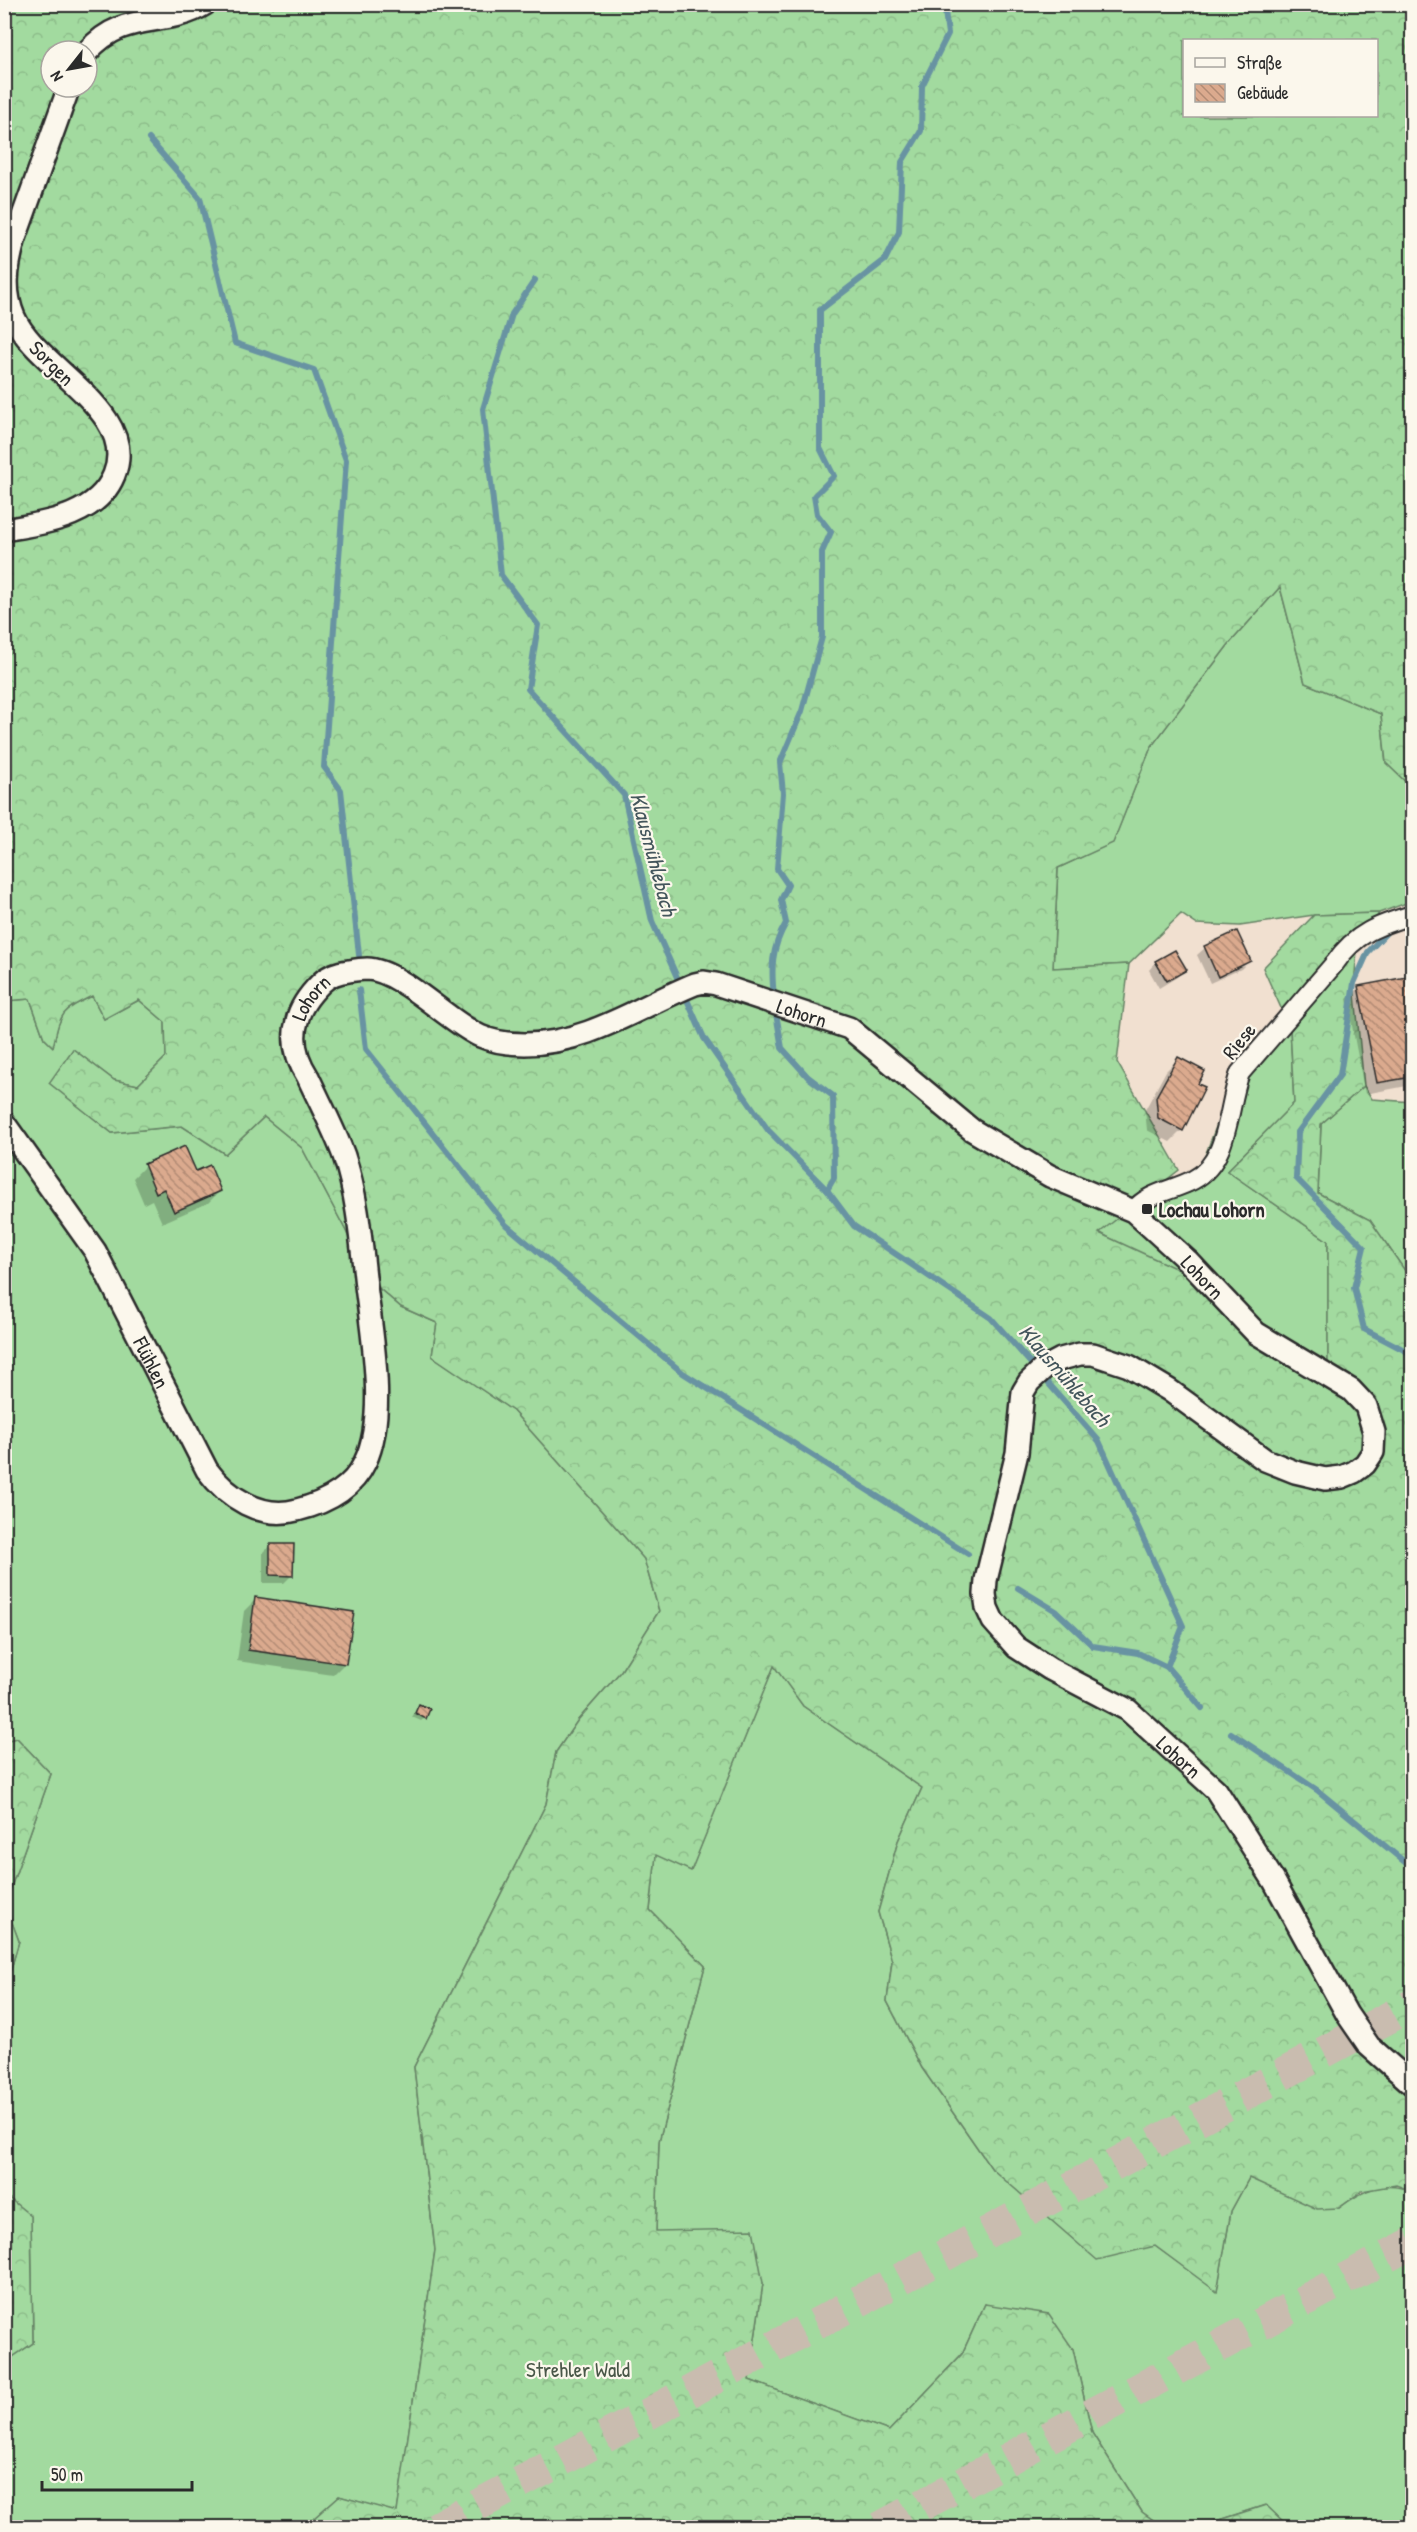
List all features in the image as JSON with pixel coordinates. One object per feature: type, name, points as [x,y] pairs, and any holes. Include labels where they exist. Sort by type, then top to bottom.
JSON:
[{"type":"street","points":[[99,40],[106,33],[141,20],[180,15],[205,4]]},
{"type":"street","name":"Sorgen","points":[[4,530],[52,522],[68,516],[103,494],[118,464],[118,449],[103,413],[26,337],[9,304],[6,287],[8,264],[14,241],[65,99]]},
{"type":"street","name":"Riese","points":[[1133,1212],[1145,1199],[1193,1180],[1207,1171],[1216,1159],[1233,1091],[1240,1073],[1335,963],[1345,947],[1370,929],[1413,915]]},
{"type":"street","name":"Lohorn","points":[[346,1487],[360,1470],[372,1446],[375,1424],[375,1374],[357,1210],[344,1156],[308,1077],[300,1065],[294,1039],[297,1019],[312,993],[326,978],[340,972],[369,969],[390,975],[463,1027],[480,1036],[500,1042],[546,1043],[585,1035],[694,984],[710,983],[849,1028],[972,1130],[1050,1176],[1133,1212],[1188,1260],[1256,1334],[1351,1390],[1366,1406],[1374,1432],[1373,1452],[1365,1464],[1354,1472],[1342,1477],[1325,1479],[1295,1472],[1265,1460],[1169,1390],[1129,1366],[1105,1356],[1080,1354],[1061,1359],[1037,1375],[1023,1392],[1017,1453],[986,1580],[987,1608],[1003,1635],[1032,1659],[1128,1710],[1216,1790],[1274,1881],[1347,2014],[1370,2046],[1413,2084]]},
{"type":"street","name":"Flühlen","points":[[4,1124],[95,1251],[199,1456],[216,1482],[228,1493],[259,1510],[276,1512],[313,1506],[331,1498],[346,1487]]},
{"type":"green space","name":"Strehler Wald","points":[[5,5],[1412,5],[1412,788],[1386,763],[1381,714],[1305,683],[1280,587],[1229,644],[1151,747],[1113,843],[1058,868],[1053,968],[1129,964],[1117,1062],[1179,1170],[1099,1233],[1190,1275],[1283,1361],[1328,1365],[1328,1241],[1227,1171],[1294,1103],[1290,1028],[1263,968],[1314,915],[1379,913],[1357,951],[1354,984],[1364,1086],[1321,1124],[1318,1193],[1370,1220],[1412,1281],[1412,2191],[1396,2185],[1362,2191],[1339,2208],[1317,2209],[1249,2178],[1231,2211],[1217,2292],[1155,2246],[1097,2260],[992,2169],[922,2068],[887,2001],[892,1961],[878,1912],[898,1841],[922,1788],[803,1706],[774,1666],[691,1871],[656,1855],[650,1910],[705,1966],[659,2141],[656,2231],[753,2229],[763,2283],[749,2380],[889,2431],[962,2354],[985,2304],[1049,2314],[1073,2349],[1092,2433],[1142,2512],[1163,2527],[304,2527],[339,2496],[397,2512],[435,2250],[414,2067],[546,1804],[556,1752],[578,1720],[621,1671],[659,1611],[644,1559],[513,1411],[432,1356],[437,1323],[401,1307],[366,1277],[346,1231],[302,1148],[264,1117],[225,1154],[182,1126],[112,1133],[49,1083],[73,1049],[114,1080],[138,1085],[166,1057],[165,1022],[139,1000],[104,1019],[92,996],[64,1014],[60,1020],[53,1047],[44,1038],[30,999],[5,1001]]},
{"type":"green space","points":[[1280,587],[1305,683],[1381,714],[1386,763],[1412,788],[1412,901],[1379,913],[1314,915],[1240,926],[1196,924],[1181,914],[1129,964],[1053,968],[1058,868],[1113,842],[1151,747],[1229,644]]},
{"type":"green space","points":[[92,996],[104,1019],[139,1000],[165,1022],[166,1057],[138,1085],[114,1080],[73,1049],[50,1083],[112,1133],[182,1126],[225,1154],[264,1117],[302,1148],[346,1231],[366,1277],[401,1307],[437,1323],[432,1356],[513,1411],[644,1559],[659,1611],[621,1671],[578,1720],[556,1752],[546,1804],[414,2067],[435,2250],[397,2513],[339,2496],[304,2527],[5,2527],[5,2362],[33,2343],[31,2216],[5,2195],[5,1990],[19,1941],[5,1904],[51,1774],[17,1738],[5,1741],[5,1001],[30,999],[44,1038],[53,1046],[58,1025],[66,1009]]},
{"type":"green space","points":[[1290,1028],[1294,1103],[1227,1171],[1328,1241],[1328,1366],[1099,1232],[1161,1184],[1186,1176],[1203,1161],[1241,1061]]},
{"type":"green space","points":[[1364,1086],[1372,1099],[1412,1102],[1412,1281],[1370,1220],[1318,1193],[1321,1124]]},
{"type":"green space","points":[[774,1665],[803,1706],[922,1788],[898,1841],[878,1912],[892,1961],[887,2001],[922,2068],[992,2169],[1155,2246],[1217,2291],[1231,2211],[1249,2178],[1339,2208],[1356,2196],[1382,2187],[1392,2186],[1412,2191],[1412,2527],[1289,2527],[1265,2505],[1197,2527],[1163,2527],[1142,2512],[1092,2433],[1073,2349],[985,2304],[962,2354],[889,2431],[749,2380],[763,2283],[656,2232],[659,2141],[705,1966],[650,1910],[656,1854],[691,1870]]},
{"type":"green space","points":[[17,1738],[51,1774],[5,1904],[19,1941],[5,1990],[4,1741]]},
{"type":"green space","points":[[5,2195],[31,2216],[33,2343],[5,2362]]},
{"type":"green space","points":[[1266,2505],[1289,2527],[1197,2527]]},
{"type":"building","points":[[1237,931],[1251,961],[1218,977],[1204,946]]},
{"type":"building","points":[[1175,950],[1187,970],[1167,981],[1155,961]]},
{"type":"building","points":[[1412,976],[1412,1077],[1377,1083],[1358,986]]},
{"type":"building","points":[[1178,1057],[1205,1071],[1198,1084],[1205,1087],[1183,1131],[1158,1118],[1156,1097]]},
{"type":"building","points":[[185,1146],[196,1171],[210,1165],[221,1191],[174,1212],[164,1189],[156,1193],[144,1164]]},
{"type":"building","points":[[270,1544],[294,1544],[293,1576],[270,1575]]},
{"type":"building","points":[[255,1597],[354,1612],[346,1664],[248,1650]]},
{"type":"building","points":[[419,1704],[430,1709],[426,1719],[415,1713]]},
{"type":"waterway","name":"Klausmühlebach","points":[[774,997],[773,959],[777,941],[786,923],[781,900],[788,885],[777,869],[783,793],[780,763],[802,711],[822,637],[822,552],[831,532],[817,514],[814,496],[834,476],[820,448],[820,310],[885,260],[899,232],[902,162],[921,131],[922,86],[948,34],[944,4]]},
{"type":"waterway","points":[[149,139],[200,198],[235,343],[314,370],[346,460],[324,767],[341,790],[359,955]]},
{"type":"waterway","name":"Klausmühlebach","points":[[535,280],[512,314],[483,409],[501,575],[538,625],[528,689],[624,795],[652,921],[704,1038],[768,1130],[827,1190],[854,1226],[991,1318],[1099,1441],[1183,1626],[1167,1667],[1202,1708]]},
{"type":"waterway","points":[[1386,933],[1368,952],[1354,983],[1340,1075],[1298,1132],[1296,1178],[1364,1247],[1354,1288],[1364,1329],[1408,1352],[1412,1367]]},
{"type":"waterway","points":[[359,990],[366,1049],[506,1225],[683,1373],[968,1554]]},
{"type":"waterway","name":"Klausmühlebach","points":[[775,1008],[782,1048],[808,1077],[833,1096],[834,1178],[827,1190]]},
{"type":"waterway","points":[[1018,1588],[1056,1611],[1093,1646],[1138,1653],[1167,1667]]},
{"type":"waterway","name":"Klausmühlebach","points":[[1231,1733],[1317,1790],[1412,1868]]},
{"type":"tunnel","points":[[435,2528],[1412,2005]]},
{"type":"tunnel","points":[[879,2528],[1412,2243]]},
{"type":"place","name":"Lochau Lohorn","points":[[1147,1209]]}]
